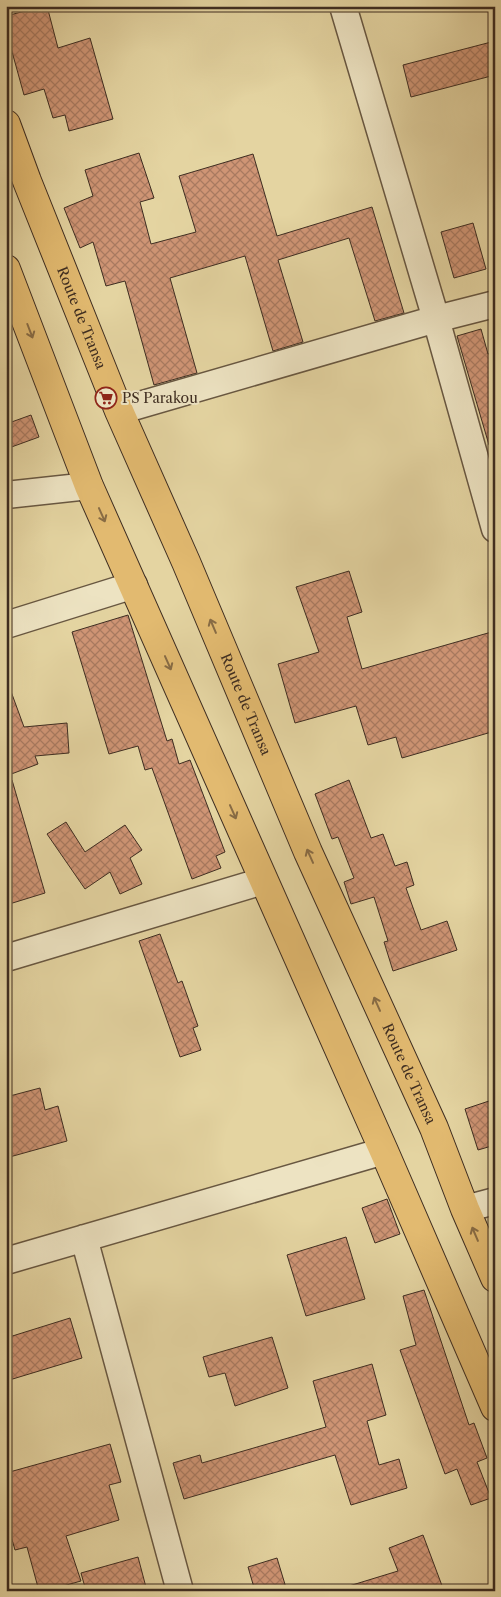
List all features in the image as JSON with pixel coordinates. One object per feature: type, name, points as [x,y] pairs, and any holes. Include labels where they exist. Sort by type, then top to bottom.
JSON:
[{"type":"main road","name":"Route de Transa","points":[[6,124],[119,411],[190,571],[308,852],[434,1128],[465,1209],[495,1278]]},
{"type":"main road","points":[[6,269],[89,486],[495,1406]]},
{"type":"street","points":[[343,6],[436,319],[495,529]]},
{"type":"street","points":[[119,411],[436,319],[495,304]]},
{"type":"street","points":[[6,495],[89,486]]},
{"type":"street","points":[[6,625],[134,585]]},
{"type":"street","points":[[6,958],[263,881]]},
{"type":"street","points":[[6,1261],[384,1151]]},
{"type":"street","points":[[465,1209],[495,1201]]},
{"type":"street","points":[[84,1238],[180,1591]]},
{"type":"building","points":[[47,6],[58,48],[90,38],[113,119],[69,131],[65,115],[53,118],[44,89],[24,95],[11,48],[6,49],[6,16]]},
{"type":"building","points":[[495,41],[495,75],[411,97],[403,65]]},
{"type":"building","points":[[139,153],[154,198],[140,202],[151,244],[196,232],[179,176],[253,154],[277,236],[372,207],[404,313],[375,321],[349,238],[278,260],[303,342],[273,351],[245,256],[170,278],[197,373],[154,385],[125,281],[106,286],[93,242],[80,248],[64,208],[93,196],[85,170]]},
{"type":"building","points":[[473,223],[486,269],[454,278],[441,232]]},
{"type":"building","points":[[481,329],[488,354],[495,352],[495,445],[489,445],[457,336]]},
{"type":"building","points":[[31,415],[39,437],[6,449],[6,424]]},
{"type":"building","points":[[349,571],[362,612],[347,617],[362,669],[495,631],[495,731],[402,758],[396,737],[368,745],[356,706],[295,723],[278,664],[319,652],[296,587]]},
{"type":"building","points":[[128,615],[167,741],[172,739],[179,764],[190,760],[225,852],[216,856],[221,868],[192,879],[152,768],[145,770],[138,746],[109,754],[72,632]]},
{"type":"building","points":[[6,686],[9,686],[24,727],[67,723],[69,753],[35,756],[38,764],[6,776]]},
{"type":"building","points":[[12,780],[45,893],[6,905],[6,781]]},
{"type":"building","points":[[349,780],[371,838],[383,834],[395,866],[407,862],[414,885],[406,888],[421,930],[447,921],[457,950],[393,971],[384,942],[388,941],[374,897],[351,904],[344,882],[354,878],[338,837],[332,839],[315,794]]},
{"type":"building","points":[[66,822],[85,852],[125,825],[142,850],[130,858],[142,884],[120,894],[110,872],[85,889],[47,834]]},
{"type":"building","points":[[160,934],[178,983],[182,981],[198,1026],[193,1028],[201,1050],[180,1057],[139,941]]},
{"type":"building","points":[[40,1088],[45,1110],[58,1106],[67,1141],[6,1158],[6,1097]]},
{"type":"building","points":[[495,1099],[495,1145],[478,1150],[465,1109]]},
{"type":"building","points":[[387,1199],[400,1234],[375,1243],[362,1208]]},
{"type":"building","points":[[346,1237],[365,1299],[306,1316],[287,1255]]},
{"type":"building","points":[[424,1290],[469,1425],[474,1423],[487,1458],[477,1462],[491,1498],[471,1505],[457,1469],[445,1474],[400,1350],[416,1345],[403,1296]]},
{"type":"building","points":[[70,1318],[82,1358],[6,1381],[6,1338]]},
{"type":"building","points":[[272,1337],[288,1388],[235,1406],[225,1373],[209,1377],[203,1357]]},
{"type":"building","points":[[372,1364],[386,1415],[367,1421],[379,1465],[399,1459],[407,1488],[351,1505],[335,1455],[184,1499],[173,1463],[200,1455],[202,1463],[326,1427],[313,1381]]},
{"type":"building","points":[[110,1444],[121,1482],[109,1485],[119,1520],[66,1536],[81,1581],[39,1591],[27,1547],[15,1550],[6,1519],[6,1473]]},
{"type":"building","points":[[423,1535],[444,1591],[350,1591],[349,1586],[398,1571],[389,1548]]},
{"type":"building","points":[[138,1557],[147,1591],[86,1591],[81,1573]]},
{"type":"building","points":[[277,1558],[287,1591],[255,1591],[248,1567]]},
{"type":"place","name":"PS Parakou","points":[[106,398]]}]
